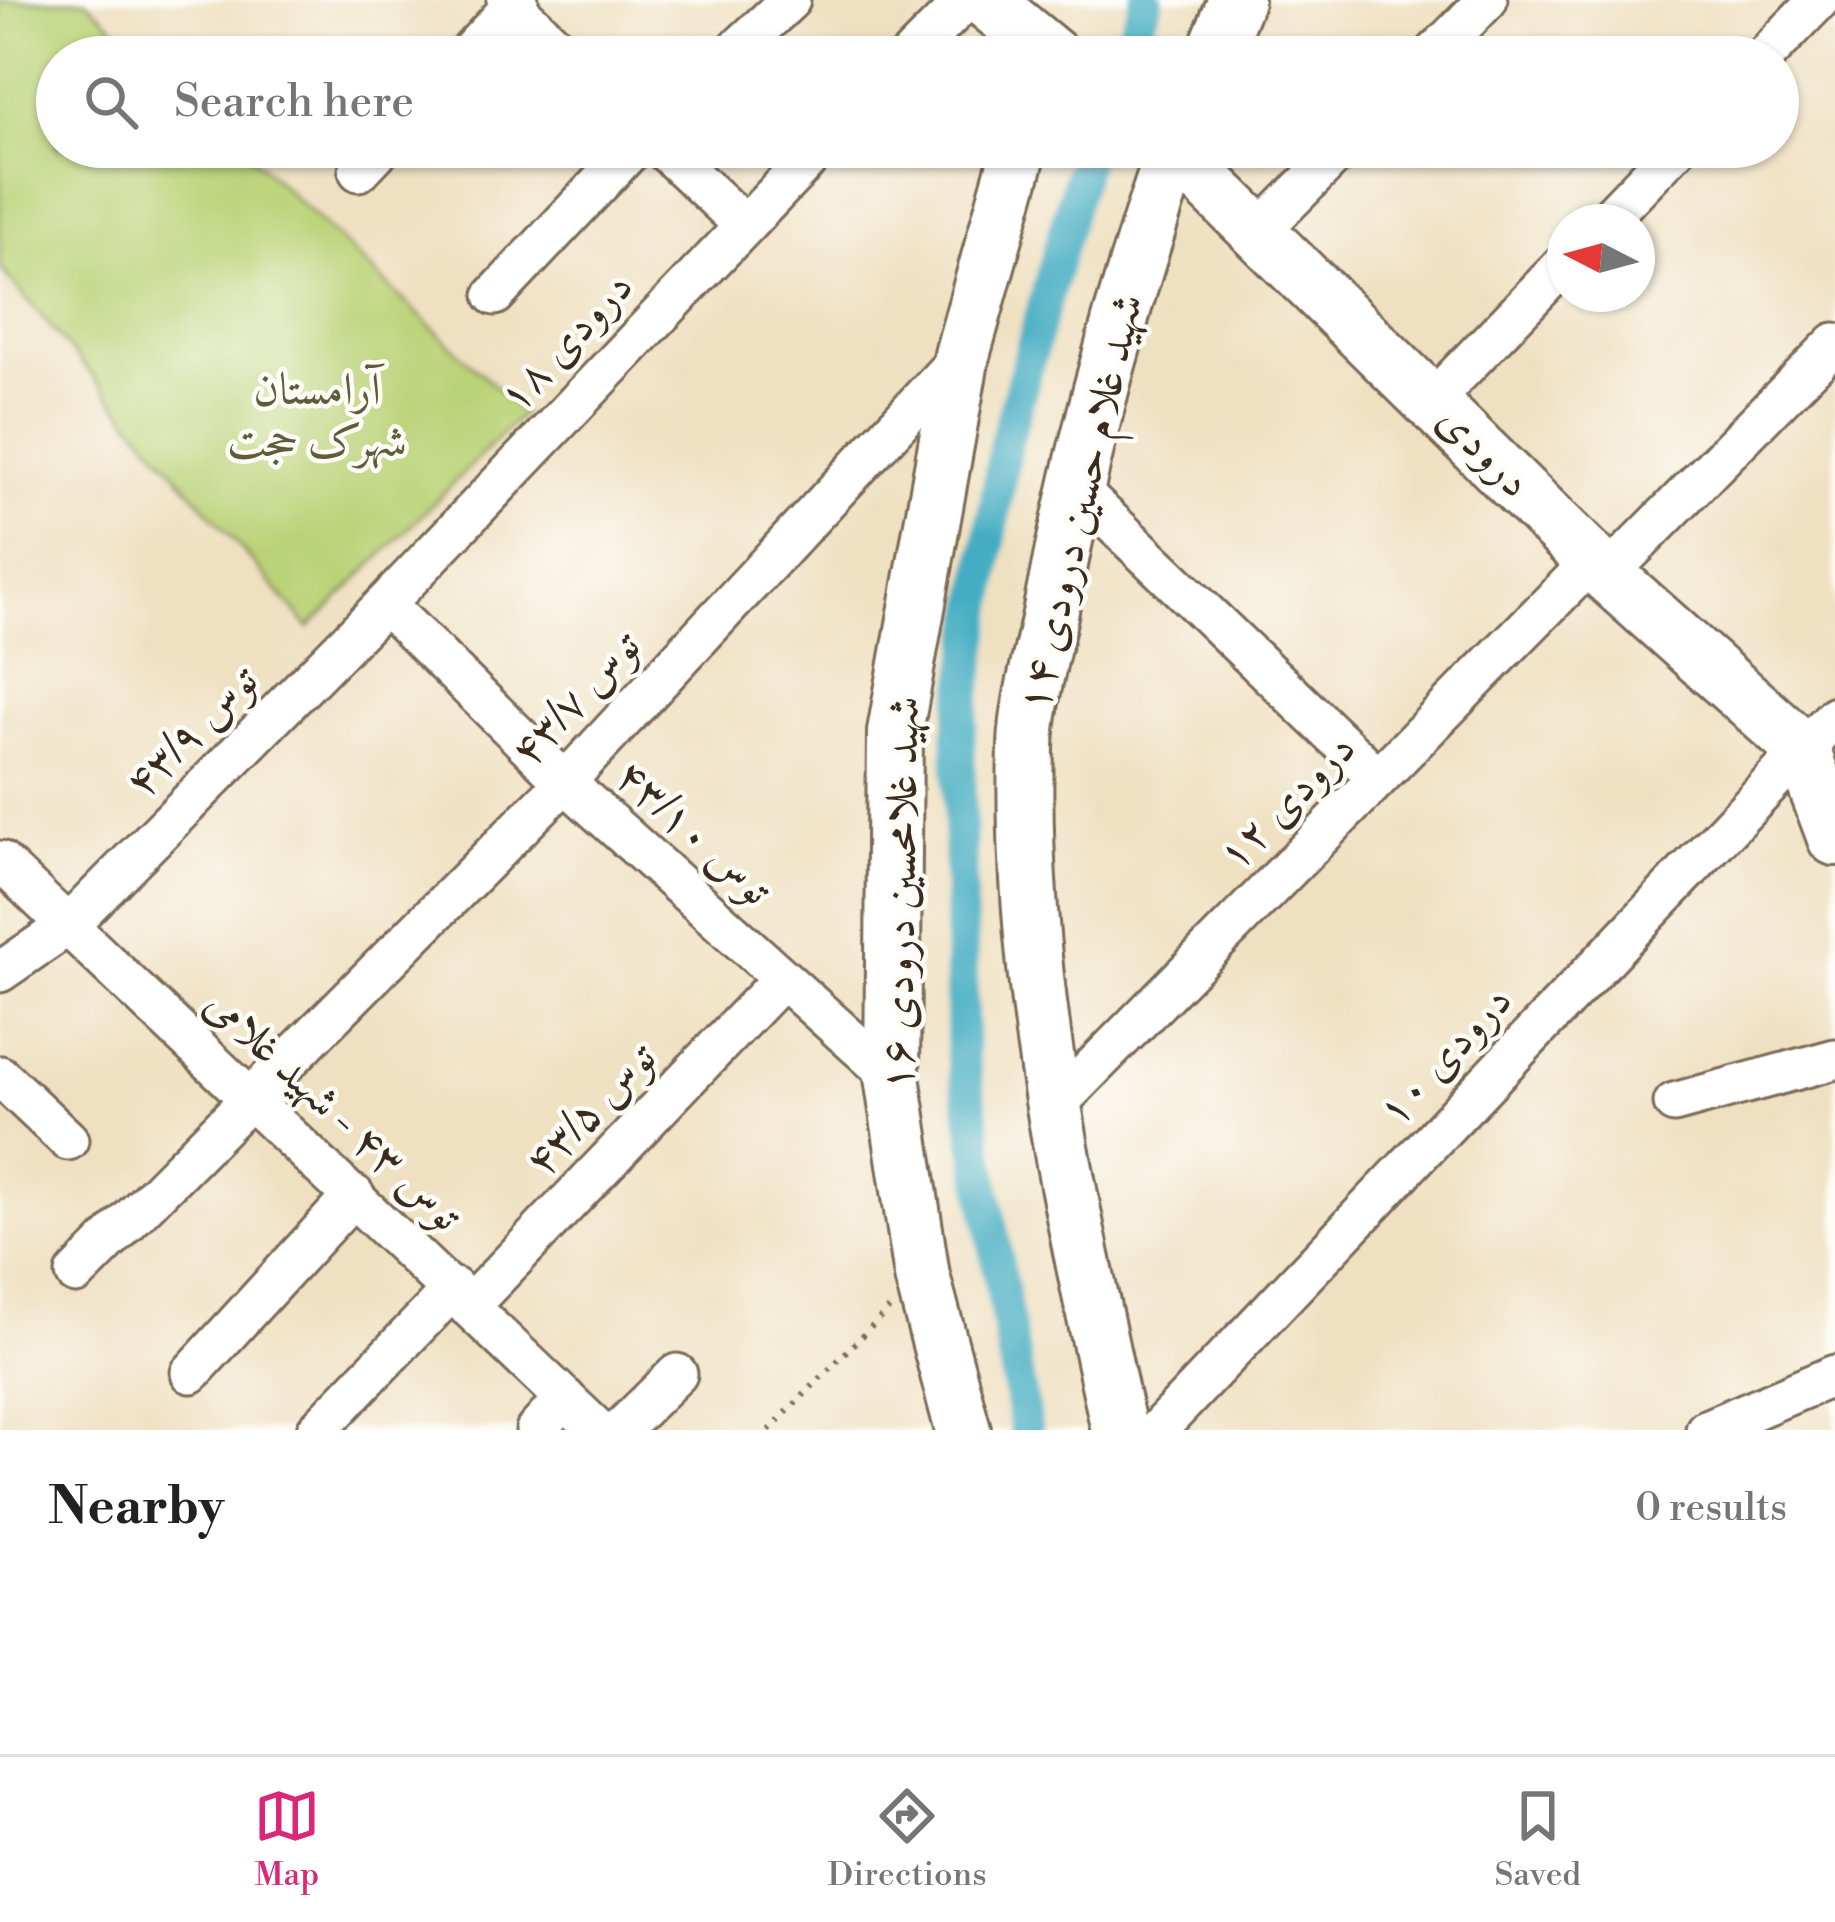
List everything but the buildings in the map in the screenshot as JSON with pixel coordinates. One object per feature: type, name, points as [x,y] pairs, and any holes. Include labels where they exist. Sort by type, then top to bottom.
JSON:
[{"type":"street","points":[[751,36],[790,0]]},
{"type":"street","points":[[930,36],[966,0]]},
{"type":"street","points":[[985,0],[1040,36]]},
{"type":"street","points":[[1222,36],[1237,0]]},
{"type":"street","points":[[1452,36],[1487,0]]},
{"type":"street","points":[[1784,36],[1819,0]]},
{"type":"street","points":[[483,36],[513,2],[546,36]]},
{"type":"street","points":[[495,295],[614,168]]},
{"type":"street","points":[[684,168],[743,224]]},
{"type":"street","name":"درودی ۱۸","points":[[385,604],[799,168]]},
{"type":"street","name":"شهید غلامحسین درودی ۱۶","points":[[963,1430],[922,1276],[892,1077],[895,732],[962,356],[1013,168]]},
{"type":"street","name":"شهید غلام حسین درودی ۱۴","points":[[1119,1430],[1051,1111],[1031,965],[1026,742],[1075,488],[1107,357],[1167,168]]},
{"type":"street","name":"درودی","points":[[1193,168],[1600,568],[1819,732]]},
{"type":"street","points":[[1259,232],[1322,168]]},
{"type":"street","points":[[1622,204],[1657,168]]},
{"type":"street","points":[[1433,400],[1547,282]]},
{"type":"street","name":"درودی ۱۲","points":[[1051,1111],[1378,778],[1835,344]]},
{"type":"street","name":"توس ۴۳/۷","points":[[76,1274],[565,782],[962,356]]},
{"type":"street","points":[[1075,488],[1378,778]]},
{"type":"street","name":"توس ۴۳/۱۰","points":[[385,604],[565,782],[892,1077]]},
{"type":"street","name":"توس ۴۳/۹","points":[[0,972],[68,926],[385,604]]},
{"type":"street","points":[[1819,732],[1835,838]]},
{"type":"street","name":"درودی ۱۰","points":[[1157,1430],[1819,732]]},
{"type":"street","name":"توس ۴۳ - شهید غلامی","points":[[0,861],[598,1430]]},
{"type":"street","name":"توس ۴۳/۵","points":[[316,1430],[461,1298],[782,979]]},
{"type":"street","points":[[1674,1103],[1835,1058]]},
{"type":"street","points":[[0,1076],[68,1139]]},
{"type":"street","points":[[191,1373],[354,1195]]},
{"type":"street","points":[[620,1430],[677,1374]]},
{"type":"street","points":[[1706,1430],[1835,1375]]},
{"type":"street","points":[[536,1430],[565,1398]]},
{"type":"path","points":[[769,1430],[922,1276]]},
{"type":"green space","name":"آرامستان شهرک حجت","points":[[0,0],[86,0],[124,36],[36,36],[36,168],[263,168],[523,413],[309,628],[0,268]]},
{"type":"waterway","points":[[1132,36],[1147,0]]},
{"type":"waterway","points":[[1026,1430],[962,1055],[959,735],[1005,445],[1082,168]]}]
